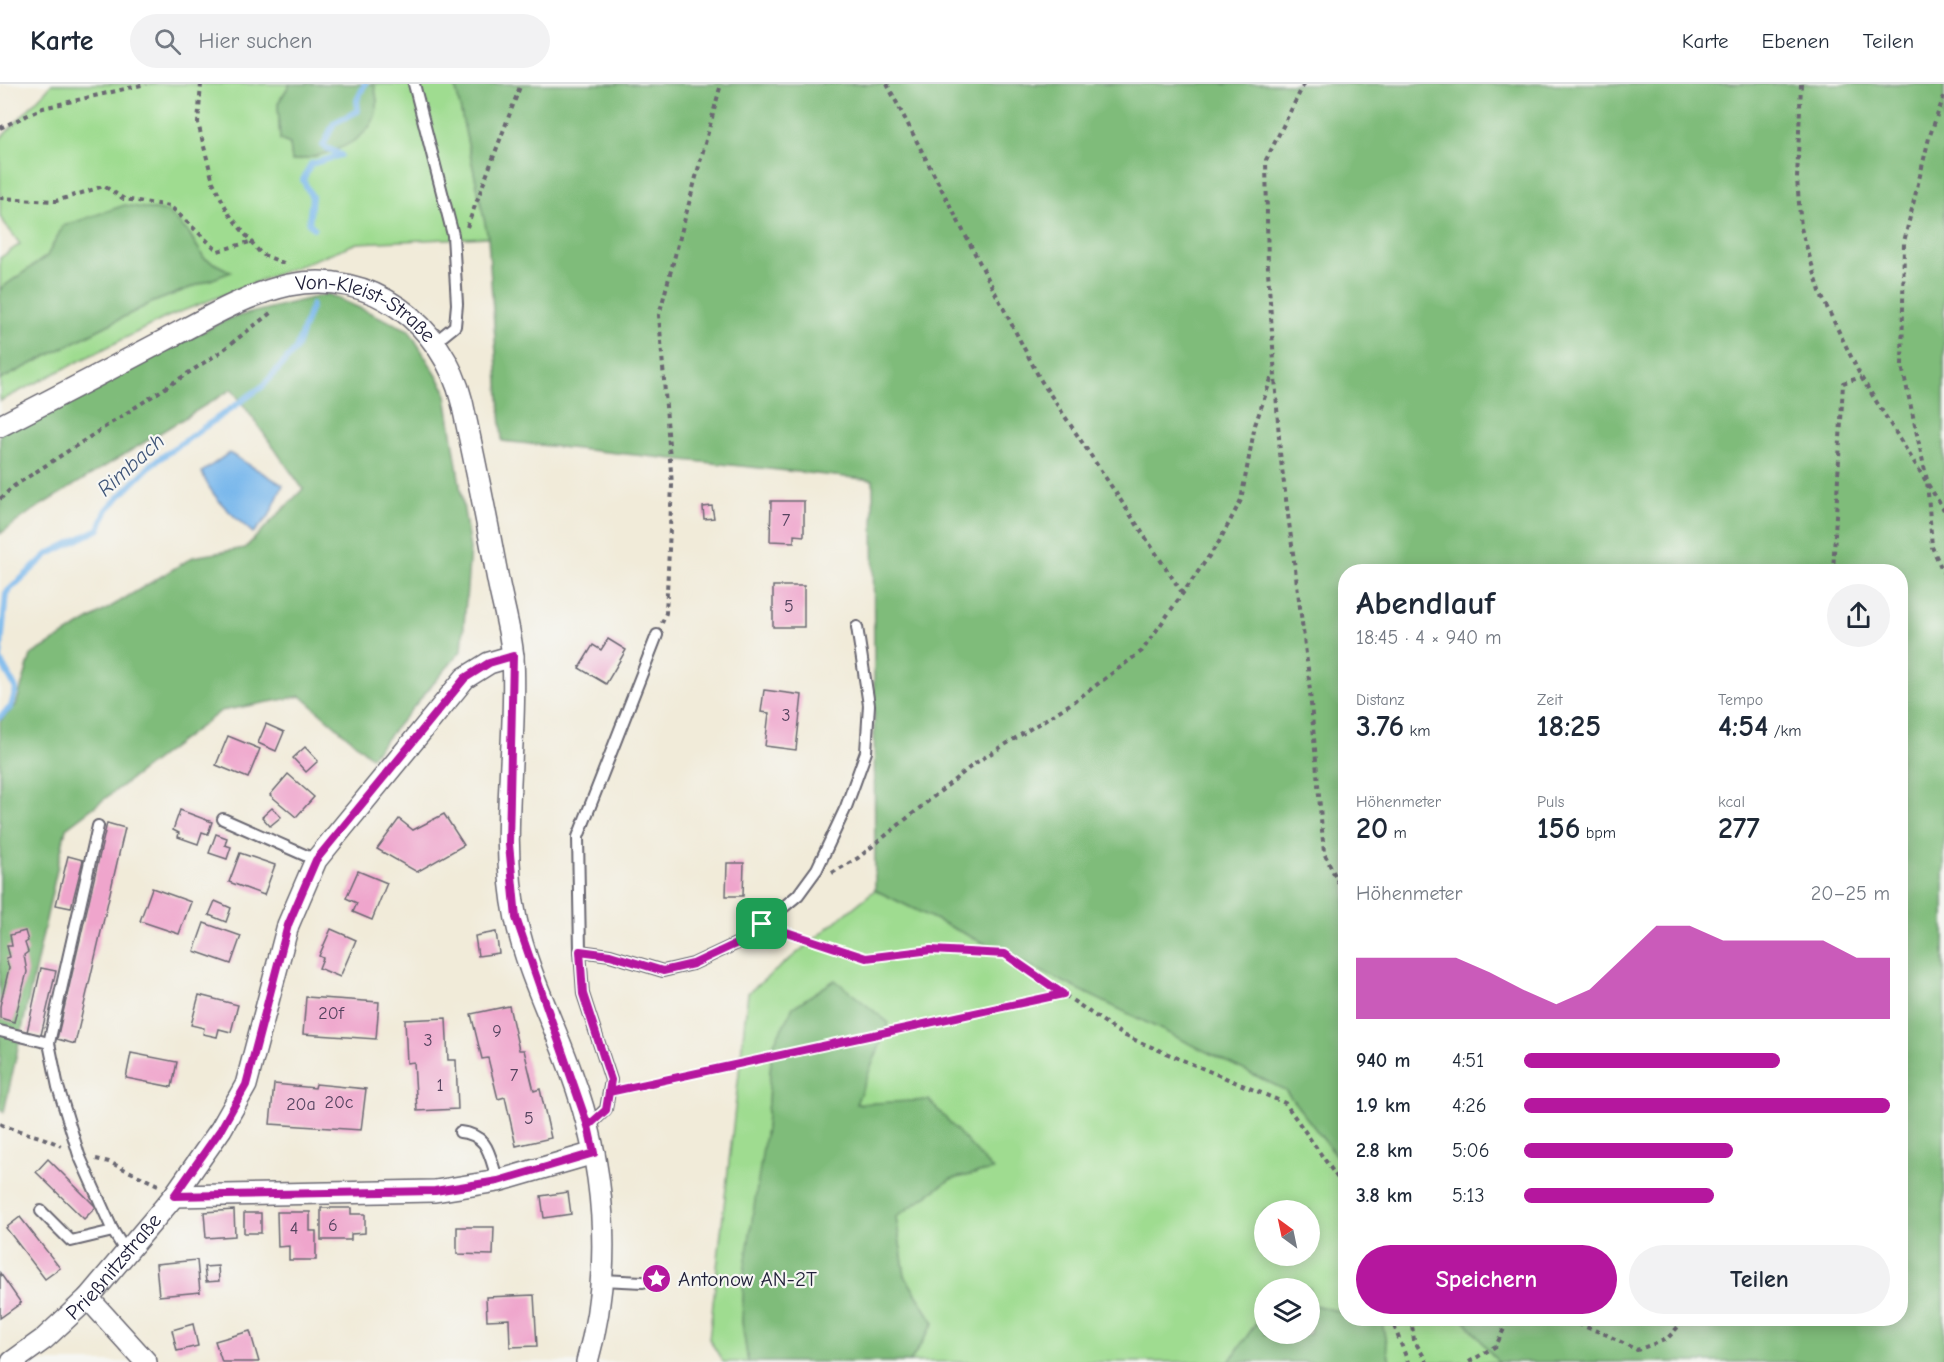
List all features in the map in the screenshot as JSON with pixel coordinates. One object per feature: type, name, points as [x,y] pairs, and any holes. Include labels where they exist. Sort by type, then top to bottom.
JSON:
[{"type":"street","name":"Von-Kleist-Straße","points":[[0,426],[241,300],[299,284],[325,282],[348,286],[378,296],[415,318],[434,343],[458,383],[513,656],[509,844],[516,918],[588,1126],[594,1153],[601,1202],[602,1280],[596,1332],[587,1362]]},
{"type":"street","name":"Prießnitzstraße","points":[[12,1362],[44,1339],[88,1298],[174,1196],[221,1129],[246,1085],[288,925],[316,860],[465,678],[489,663],[513,656]]},
{"type":"street","points":[[174,1196],[435,1191],[498,1181],[594,1153]]},
{"type":"street","points":[[88,1298],[146,1362]]},
{"type":"lane","points":[[414,84],[453,235],[457,304],[455,326],[434,343]]},
{"type":"lane","points":[[580,951],[610,955],[663,971],[693,964],[744,940],[798,895],[817,869],[846,807],[866,752],[869,705],[857,627]]},
{"type":"lane","points":[[588,1126],[606,1110],[611,1080],[583,994],[578,837],[657,635]]},
{"type":"lane","points":[[223,819],[316,860]]},
{"type":"lane","points":[[98,826],[49,1043],[58,1087],[79,1155],[113,1231],[126,1252]]},
{"type":"lane","points":[[0,1031],[49,1043]]},
{"type":"lane","points":[[460,1131],[475,1133],[485,1143],[498,1181]]},
{"type":"lane","points":[[41,1211],[71,1241],[113,1231]]},
{"type":"lane","points":[[602,1280],[643,1282]]},
{"type":"path","points":[[0,128],[43,108],[146,84]]},
{"type":"path","points":[[201,84],[198,123],[213,182],[229,214],[253,241],[261,254],[298,269],[299,284]]},
{"type":"path","points":[[467,230],[521,84]]},
{"type":"path","points":[[657,635],[666,613],[672,486],[659,315],[721,84]]},
{"type":"path","points":[[887,84],[1041,379],[1183,594]]},
{"type":"path","points":[[1304,84],[1266,160],[1274,372],[1280,453],[1308,669],[1324,853],[1338,882]]},
{"type":"path","points":[[1801,84],[1797,179],[1801,228],[1821,295],[1861,377],[1944,510]]},
{"type":"path","points":[[1944,96],[1929,138],[1904,242],[1902,366],[1927,480],[1932,547],[1944,574]]},
{"type":"path","points":[[0,198],[56,201],[104,186],[124,199],[170,206],[218,250],[253,241]]},
{"type":"path","points":[[0,499],[14,486],[219,352],[266,318],[274,311],[273,290]]},
{"type":"path","points":[[828,876],[858,858],[974,764],[1075,701],[1142,651],[1220,542],[1241,500],[1255,425],[1274,372]]},
{"type":"path","points":[[1833,564],[1843,383],[1861,377]]},
{"type":"path","points":[[762,924],[866,958],[931,950],[1005,954],[1124,1035],[1285,1103],[1338,1179]]},
{"type":"path","points":[[609,1092],[1063,994]]},
{"type":"path","points":[[1394,1326],[1408,1362]]},
{"type":"path","points":[[1412,1326],[1414,1340],[1427,1362]]},
{"type":"path","points":[[1469,1362],[1496,1346],[1505,1326]]},
{"type":"path","points":[[1583,1326],[1637,1350],[1666,1339],[1678,1326]]},
{"type":"green space","points":[[52,84],[290,84],[278,103],[280,140],[290,144],[292,161],[318,156],[357,139],[373,119],[377,107],[374,84],[455,84],[488,237],[357,243],[167,317],[0,401],[0,380],[151,303],[231,272],[204,258],[189,233],[63,226],[47,256],[0,289],[0,258],[20,244],[0,217],[0,139]]},
{"type":"green space","points":[[290,84],[374,84],[377,104],[373,120],[357,139],[345,146],[318,156],[292,161],[290,144],[280,140],[278,103]]},
{"type":"green space","points":[[455,84],[1944,84],[1944,1362],[1498,1362],[1470,1326],[1908,1326],[1908,564],[1338,564],[1338,1158],[1285,1090],[875,890],[873,480],[502,441],[488,237]]},
{"type":"green space","points":[[125,205],[168,212],[189,233],[204,258],[231,272],[151,303],[0,380],[0,289],[47,256],[63,226]]},
{"type":"green space","points":[[328,294],[409,330],[445,389],[470,549],[462,650],[371,757],[301,696],[221,711],[66,828],[4,1112],[0,1110],[0,721],[16,705],[31,655],[193,557],[245,548],[303,489],[232,389],[33,510],[0,534],[0,433],[230,318]]},
{"type":"green space","points":[[875,890],[1285,1090],[1338,1158],[1338,1311],[1320,1307],[1320,1278],[1254,1278],[1254,1326],[1229,1362],[910,1362],[934,1323],[905,1276],[896,1217],[951,1179],[992,1170],[856,1105],[772,1047],[766,1128],[742,1322],[748,1362],[723,1362],[709,1339],[748,993]]},
{"type":"green space","points":[[835,980],[889,1023],[856,1104],[929,1100],[993,1170],[951,1179],[896,1217],[905,1276],[934,1323],[910,1362],[748,1362],[742,1322],[744,1273],[766,1128],[772,1047],[793,1007]]},
{"type":"green space","points":[[1320,1307],[1338,1311],[1338,1326],[1383,1326],[1390,1362],[1229,1362],[1254,1326],[1254,1344],[1320,1344]]},
{"type":"green space","points":[[1383,1326],[1470,1326],[1498,1362],[1390,1362]]},
{"type":"water","points":[[229,453],[283,485],[269,516],[253,533],[217,498],[202,472]]},
{"type":"building","points":[[771,501],[804,501],[804,536],[794,535],[794,542],[770,541]]},
{"type":"building","points":[[712,506],[714,518],[704,519],[703,507]]},
{"type":"building","points":[[773,586],[804,586],[804,627],[773,627]]},
{"type":"building","points":[[608,639],[626,650],[606,684],[579,668],[593,645],[601,650]]},
{"type":"building","points":[[764,690],[802,695],[796,750],[765,746],[769,713],[761,712]]},
{"type":"building","points":[[266,724],[284,732],[276,751],[258,743]]},
{"type":"building","points":[[228,736],[260,749],[248,778],[216,765]]},
{"type":"building","points":[[305,747],[318,761],[306,772],[293,758]]},
{"type":"building","points":[[288,774],[314,797],[296,817],[270,795]]},
{"type":"building","points":[[272,808],[281,817],[270,826],[262,817]]},
{"type":"building","points":[[180,810],[212,822],[208,834],[202,832],[198,844],[178,837],[179,833],[173,830]]},
{"type":"building","points":[[444,814],[464,845],[417,872],[377,849],[399,819],[413,830]]},
{"type":"building","points":[[107,823],[125,828],[75,1044],[57,1039]]},
{"type":"building","points":[[216,834],[227,838],[225,845],[231,847],[227,859],[209,853]]},
{"type":"building","points":[[240,853],[275,865],[264,895],[229,882]]},
{"type":"building","points":[[68,856],[83,860],[71,908],[56,905]]},
{"type":"building","points":[[727,863],[744,863],[743,896],[726,896]]},
{"type":"building","points":[[358,871],[387,883],[372,920],[353,912],[357,903],[346,898]]},
{"type":"building","points":[[152,888],[191,902],[179,934],[140,921]]},
{"type":"building","points":[[215,901],[231,908],[226,922],[209,915]]},
{"type":"building","points":[[204,923],[241,936],[231,964],[194,951]]},
{"type":"building","points":[[331,929],[356,940],[340,977],[319,968],[323,958],[319,956]]},
{"type":"building","points":[[25,931],[28,941],[25,943],[28,952],[24,955],[27,972],[14,1022],[0,1018],[0,1006],[9,968],[6,958],[10,957],[7,946],[12,946],[10,935]]},
{"type":"building","points":[[496,932],[499,953],[478,956],[475,936]]},
{"type":"building","points":[[41,968],[56,971],[41,1035],[27,1032]]},
{"type":"building","points":[[199,995],[238,1005],[231,1032],[219,1029],[217,1037],[203,1034],[204,1028],[191,1025]]},
{"type":"building","points":[[306,997],[379,1002],[376,1039],[303,1034]]},
{"type":"building","points":[[509,1006],[519,1050],[524,1050],[534,1091],[540,1089],[551,1138],[516,1146],[505,1097],[498,1099],[488,1058],[482,1059],[471,1014]]},
{"type":"building","points":[[446,1018],[448,1060],[456,1060],[458,1109],[417,1111],[414,1062],[407,1063],[405,1020]]},
{"type":"building","points":[[131,1053],[177,1062],[172,1087],[126,1078]]},
{"type":"building","points":[[274,1084],[315,1088],[316,1084],[366,1089],[361,1130],[270,1124]]},
{"type":"building","points":[[48,1159],[96,1207],[84,1219],[36,1172]]},
{"type":"building","points":[[568,1192],[571,1214],[544,1218],[541,1196]]},
{"type":"building","points":[[321,1208],[351,1208],[351,1214],[365,1214],[365,1233],[351,1234],[351,1240],[321,1240]]},
{"type":"building","points":[[234,1210],[235,1236],[206,1238],[204,1212]]},
{"type":"building","points":[[277,1212],[310,1212],[310,1231],[316,1231],[316,1260],[289,1260],[289,1246],[278,1247]]},
{"type":"building","points":[[244,1213],[261,1213],[261,1233],[244,1233]]},
{"type":"building","points":[[20,1217],[60,1268],[45,1279],[6,1228]]},
{"type":"building","points":[[457,1227],[494,1227],[493,1255],[457,1254]]},
{"type":"building","points":[[197,1260],[200,1292],[159,1296],[156,1264]]},
{"type":"building","points":[[218,1266],[219,1281],[206,1282],[204,1267]]},
{"type":"building","points":[[0,1273],[21,1303],[0,1318]]},
{"type":"building","points":[[534,1295],[537,1346],[510,1347],[509,1319],[487,1320],[486,1297]]},
{"type":"building","points":[[193,1324],[198,1346],[177,1351],[172,1330]]},
{"type":"building","points":[[250,1331],[259,1362],[222,1362],[215,1341]]},
{"type":"waterway","name":"Rimbach","points":[[314,228],[309,223],[312,197],[303,180],[311,164],[341,155],[323,146],[334,123],[358,111],[357,100],[365,84]]},
{"type":"waterway","name":"Rimbach","points":[[0,657],[6,593],[48,554],[99,529],[107,509],[152,464],[263,386],[296,349],[312,305]]},
{"type":"waterway","name":"Rimbach","points":[[0,660],[16,689],[11,707],[0,717]]},
{"type":"place","name":"Antonow AN-2T","points":[[657,1279]]},
{"type":"route","points":[[762,924],[744,940],[693,964],[663,971],[610,955],[580,951],[583,994],[611,1080],[606,1110],[588,1126],[572,1072],[547,1014],[516,918],[509,844],[513,656],[489,663],[465,678],[316,860],[288,925],[246,1085],[221,1129],[174,1196],[435,1191],[498,1181],[594,1153],[588,1126],[606,1110],[609,1092],[1063,994],[1005,954],[931,950],[866,958],[762,924]]}]
